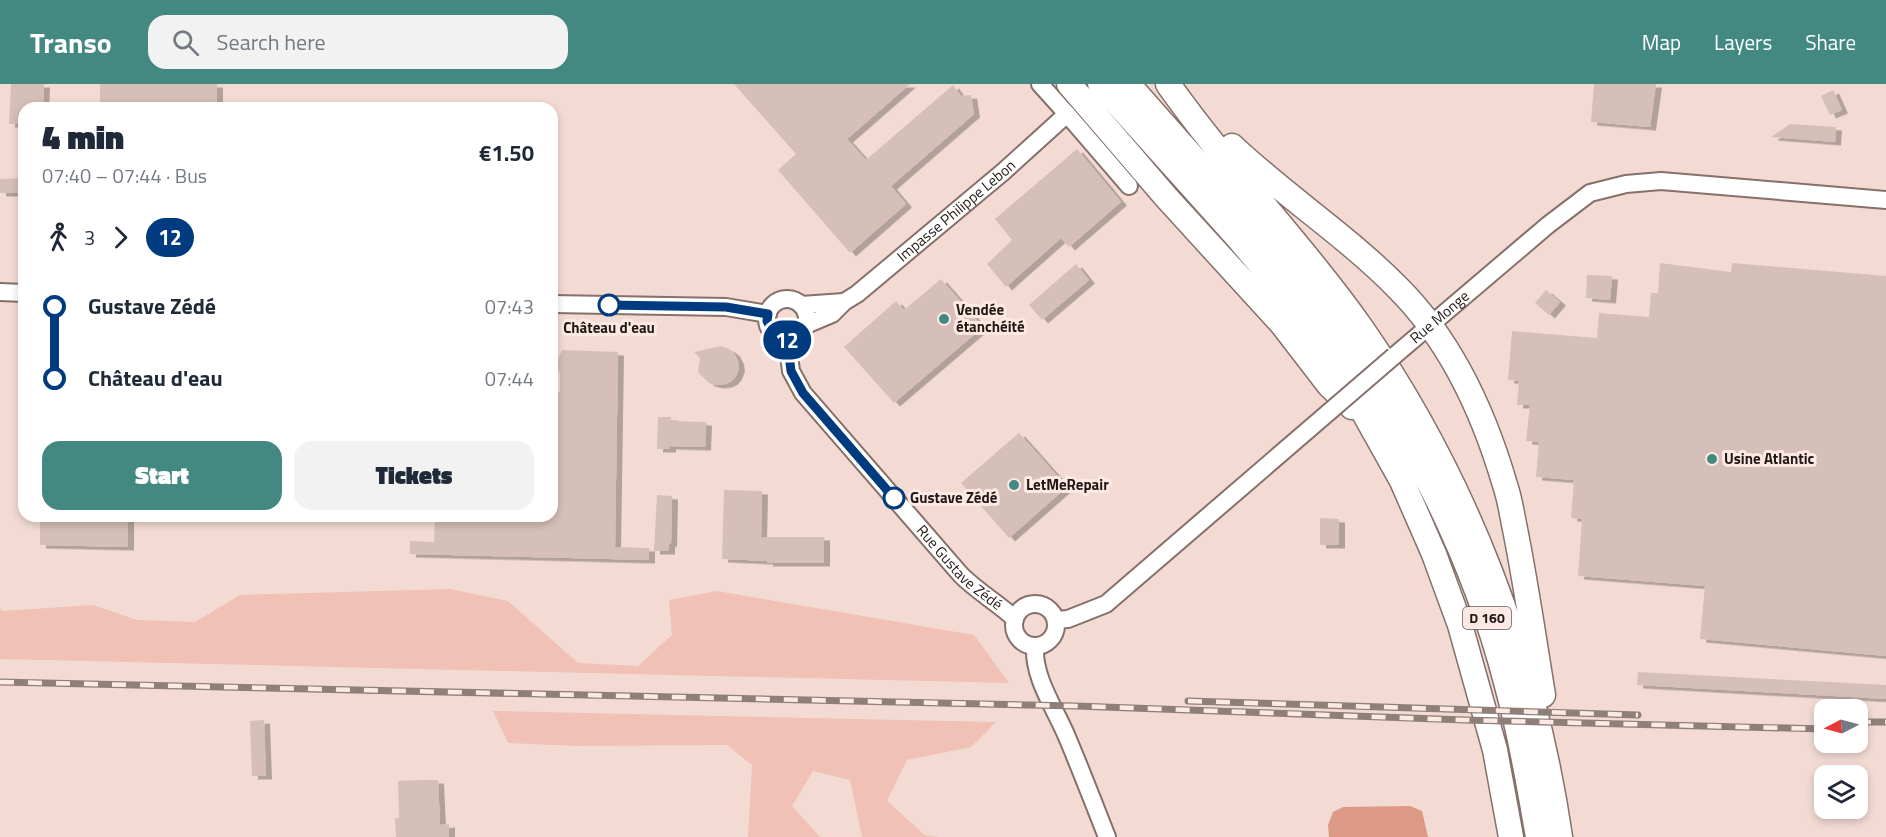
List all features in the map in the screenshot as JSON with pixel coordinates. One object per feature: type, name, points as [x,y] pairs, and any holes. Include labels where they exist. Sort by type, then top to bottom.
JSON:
[{"type":"highway","points":[[1069,84],[1166,197],[1282,324],[1329,385],[1371,425]]},
{"type":"highway","name":"D 160","points":[[1100,84],[1239,239],[1314,329],[1341,372],[1402,481],[1434,554],[1460,625],[1496,750],[1511,837]]},
{"type":"highway","name":"D 160","points":[[1128,84],[1297,277],[1329,317],[1423,469],[1457,542],[1490,627],[1506,680],[1521,744],[1538,837]]},
{"type":"highway","points":[[1168,84],[1251,164],[1345,239],[1399,288],[1430,324],[1453,359],[1473,400],[1506,486],[1523,570],[1556,778],[1555,807]]},
{"type":"highway","points":[[1168,84],[1194,122],[1339,298],[1422,424],[1466,515],[1507,619],[1527,685],[1560,837]]},
{"type":"street","points":[[1040,84],[1129,186]]},
{"type":"street","name":"Impasse Philippe Lebon","points":[[806,325],[832,314],[844,302],[857,294],[995,179],[1067,114]]},
{"type":"street","name":"Rue Monge","points":[[1056,620],[1068,620],[1106,604],[1430,324],[1548,225],[1590,193],[1626,184],[1661,182],[1886,200]]},
{"type":"street","points":[[0,292],[18,293]]},
{"type":"street","points":[[801,305],[807,315],[806,325],[797,337],[787,339],[774,334],[767,321],[774,304],[785,299],[801,305],[844,302]]},
{"type":"street","points":[[558,304],[726,307],[768,314]]},
{"type":"street","name":"Rue Gustave Zédé","points":[[787,339],[791,371],[803,393],[961,575],[975,589],[1015,619]]},
{"type":"street","points":[[1036,604],[1049,609],[1056,620],[1052,638],[1035,646],[1029,645],[1018,637],[1014,625],[1015,619],[1023,608],[1036,604]]},
{"type":"street","points":[[1035,646],[1034,658],[1041,680],[1107,837]]},
{"type":"shaded area","points":[[450,589],[508,601],[578,663],[638,666],[672,635],[669,600],[717,591],[974,635],[1009,683],[0,659],[0,608],[3,611],[93,605],[137,620],[195,622],[240,595]]},
{"type":"shaded area","points":[[493,711],[996,722],[971,747],[907,760],[887,801],[925,835],[939,837],[862,837],[850,780],[813,771],[792,806],[820,837],[748,837],[752,765],[727,745],[576,746],[508,743]]},
{"type":"shaded area","points":[[1410,806],[1422,811],[1428,837],[1329,837],[1328,825],[1333,812],[1343,807]]},
{"type":"building","points":[[11,84],[44,84],[43,102],[18,102],[18,124],[9,124]]},
{"type":"building","points":[[100,84],[217,84],[217,102],[100,102]]},
{"type":"building","points":[[734,84],[910,84],[847,139],[866,160],[953,85],[961,96],[971,95],[974,114],[891,186],[906,204],[850,253],[778,170],[796,154]]},
{"type":"building","points":[[1594,84],[1656,84],[1650,127],[1591,122]]},
{"type":"building","points":[[1833,90],[1842,110],[1830,115],[1821,96]]},
{"type":"building","points":[[1790,124],[1836,127],[1835,142],[1771,137]]},
{"type":"building","points":[[1077,149],[1121,202],[1069,247],[1061,238],[1006,287],[987,264],[1012,240],[995,219]]},
{"type":"building","points":[[18,178],[18,193],[0,193],[0,179]]},
{"type":"building","name":"Usine Atlantic","points":[[1660,263],[1731,272],[1732,263],[1886,276],[1886,656],[1700,639],[1705,586],[1578,576],[1582,519],[1571,518],[1574,480],[1536,477],[1539,442],[1526,441],[1530,405],[1517,405],[1519,381],[1508,380],[1512,331],[1597,338],[1599,313],[1649,317],[1651,293],[1658,293]]},
{"type":"building","points":[[1076,264],[1089,280],[1042,320],[1029,305]]},
{"type":"building","points":[[1587,275],[1612,276],[1610,300],[1586,298]]},
{"type":"building","points":[[941,279],[983,327],[894,403],[844,347],[896,301],[904,310]]},
{"type":"building","points":[[1546,290],[1560,302],[1549,315],[1535,303]]},
{"type":"building","points":[[721,346],[734,353],[739,368],[732,381],[717,385],[709,383],[698,372],[700,358],[694,352]]},
{"type":"building","points":[[562,350],[618,352],[615,547],[649,548],[649,560],[410,554],[410,541],[434,542],[435,522],[558,522],[560,374],[558,359]]},
{"type":"building","points":[[658,417],[671,417],[671,421],[706,422],[705,447],[670,446],[670,449],[657,449]]},
{"type":"building","name":"LetMeRepair","points":[[1019,433],[1067,487],[1009,538],[961,483]]},
{"type":"building","points":[[724,490],[762,491],[761,537],[824,537],[824,563],[767,563],[767,561],[722,559]]},
{"type":"building","points":[[657,495],[672,496],[669,551],[654,551]]},
{"type":"building","points":[[1320,518],[1339,519],[1339,545],[1320,545]]},
{"type":"building","points":[[40,522],[128,522],[128,547],[40,545]]},
{"type":"building","points":[[1638,672],[1886,685],[1886,699],[1637,685]]},
{"type":"building","points":[[264,720],[266,776],[252,776],[250,721]]},
{"type":"building","points":[[438,780],[440,825],[449,824],[449,837],[396,837],[395,818],[399,818],[398,781]]},
{"type":"railway","points":[[0,682],[1076,706],[1465,720],[1814,729]]},
{"type":"railway","points":[[1188,701],[1638,715]]},
{"type":"railway","points":[[1868,722],[1886,722]]},
{"type":"bus line","name":"12","points":[[609,305],[726,307],[768,314],[769,328],[780,338],[787,339],[789,362],[796,384],[894,498]]},
{"type":"place","name":"Château d'eau","points":[[609,305]]},
{"type":"place","name":"Vendée étanchéité","points":[[944,319]]},
{"type":"place","name":"Usine Atlantic","points":[[1712,459]]},
{"type":"place","name":"LetMeRepair","points":[[1014,485]]},
{"type":"place","name":"Gustave Zédé","points":[[894,498]]}]
